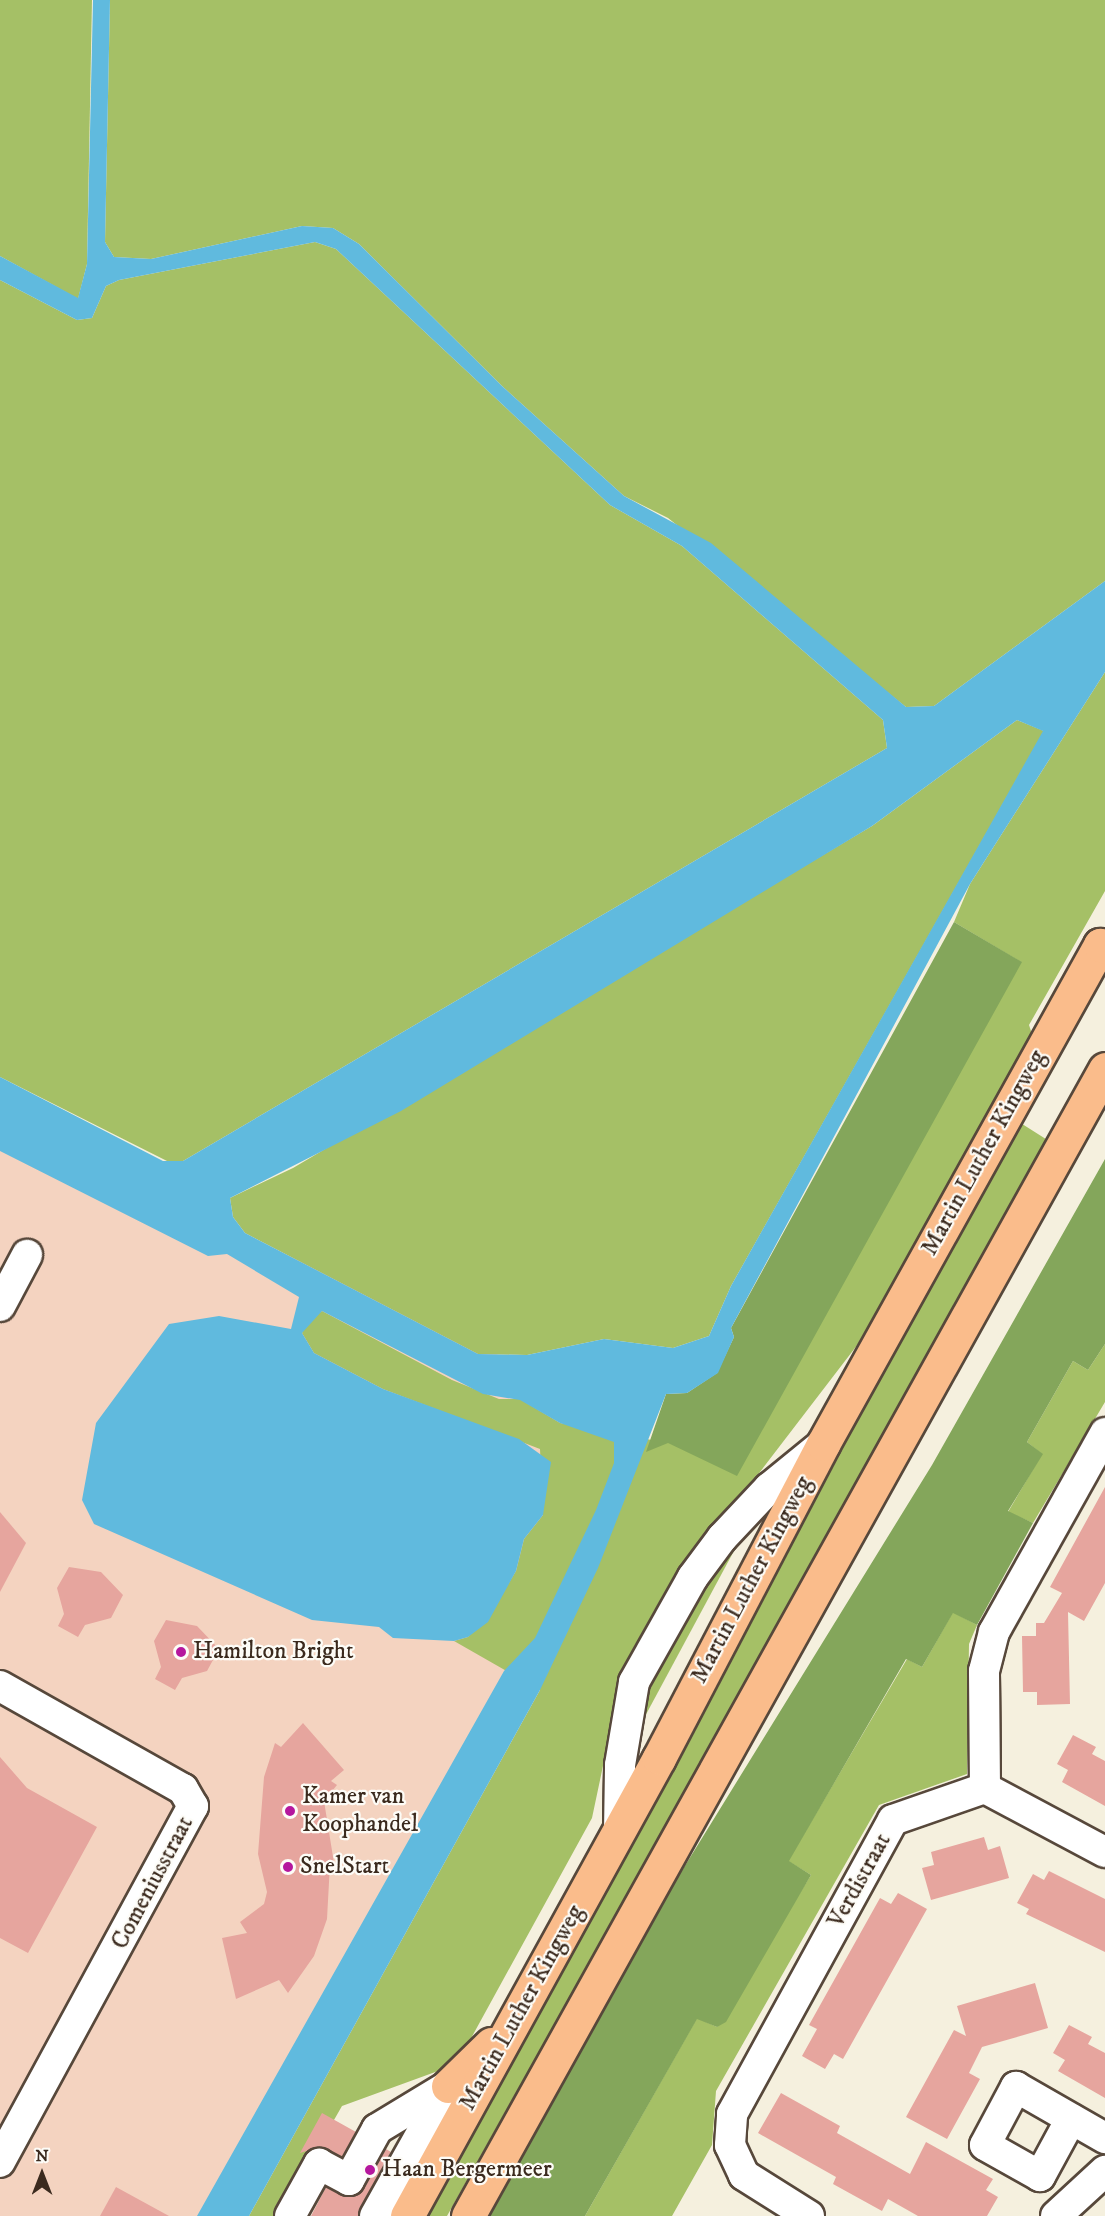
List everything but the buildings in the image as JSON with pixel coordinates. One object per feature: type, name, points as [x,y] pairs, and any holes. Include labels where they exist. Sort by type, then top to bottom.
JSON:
[{"type":"highway","name":"Martin Luther Kingweg","points":[[389,2211],[518,2017],[619,1832],[823,1444],[1102,946]]},
{"type":"highway","points":[[468,2216],[1105,1069]]},
{"type":"highway","points":[[448,2086],[518,2017]]},
{"type":"street","points":[[0,1306],[27,1255]]},
{"type":"street","points":[[1105,1433],[994,1632],[984,1671],[985,1788],[1105,1852]]},
{"type":"street","points":[[619,1832],[620,1764],[634,1682],[693,1577],[722,1538],[769,1488],[823,1444]]},
{"type":"street","name":"Comeniusstraat","points":[[0,1686],[183,1789],[193,1806],[0,2162]]},
{"type":"street","name":"Verdistraat","points":[[809,2216],[744,2175],[730,2145],[732,2114],[893,1820],[985,1788]]},
{"type":"street","points":[[349,2180],[377,2129],[448,2086]]},
{"type":"street","points":[[290,2216],[319,2164],[349,2180],[389,2211],[448,2086]]},
{"type":"street","points":[[1071,2119],[1105,2138]]},
{"type":"street","points":[[1056,2216],[1105,2170]]},
{"type":"shaded area","points":[[0,1119],[644,1424],[220,2216],[0,2216]]},
{"type":"green space","points":[[0,0],[92,0],[87,264],[78,299],[0,256]]},
{"type":"green space","points":[[110,0],[1105,0],[1105,581],[934,706],[906,707],[668,518],[624,496],[502,386],[359,244],[333,228],[302,226],[151,259],[114,257],[105,242]]},
{"type":"green space","points":[[315,242],[336,249],[610,505],[682,546],[883,720],[887,748],[183,1161],[171,1163],[0,1077],[0,280],[77,320],[92,318],[106,286],[119,280]]},
{"type":"green space","points":[[1105,672],[1105,891],[1029,1025],[1032,1034],[858,1344],[684,1571],[622,1676],[592,1818],[469,2042],[449,2067],[342,2106],[279,2216],[249,2216],[540,1690],[454,1641],[468,1637],[502,1594],[516,1571],[524,1539],[543,1515],[540,1449],[383,1389],[314,1353],[302,1333],[307,1321],[322,1311],[452,1380],[499,1399],[520,1399],[560,1423],[668,1443],[1021,962],[954,922],[970,884]]},
{"type":"green space","points":[[1017,720],[1044,731],[731,1286],[709,1336],[673,1348],[604,1339],[527,1355],[478,1354],[245,1233],[233,1217],[230,1198],[293,1168],[872,826]]},
{"type":"green space","points":[[954,922],[1022,962],[737,1476],[668,1443],[646,1452],[666,1394],[687,1393],[717,1373],[734,1337],[731,1328]]},
{"type":"green space","points":[[1019,1122],[1049,1141],[447,2216],[427,2216],[560,1978],[814,1489]]},
{"type":"green space","points":[[1105,1159],[1105,1344],[1088,1370],[1073,1361],[1027,1442],[1043,1454],[1008,1511],[1033,1523],[977,1625],[953,1613],[922,1667],[906,1659],[789,1861],[811,1875],[726,2022],[717,2027],[697,2019],[585,2216],[486,2216],[654,1916],[932,1465]]},
{"type":"green space","points":[[1105,1344],[1105,1402],[1033,1523],[1008,1512],[1042,1454],[1027,1442],[1073,1361],[1088,1370]]},
{"type":"green space","points":[[731,1548],[735,1549],[636,1733],[644,1691],[700,1588]]},
{"type":"green space","points":[[953,1612],[977,1625],[969,1644],[967,1774],[879,1805],[716,2091],[712,2145],[672,2216],[585,2216],[697,2018],[717,2027],[811,1875],[788,1861],[907,1659],[922,1667]]},
{"type":"water","points":[[93,0],[110,0],[105,242],[114,257],[151,259],[302,226],[333,228],[359,244],[502,386],[624,496],[711,543],[906,707],[934,706],[1105,581],[1105,672],[970,884],[731,1328],[734,1337],[718,1373],[687,1393],[666,1394],[598,1568],[540,1690],[249,2216],[197,2216],[504,1671],[535,1638],[596,1510],[614,1463],[614,1442],[560,1423],[520,1400],[483,1394],[322,1311],[302,1333],[314,1353],[383,1389],[519,1439],[551,1462],[543,1515],[524,1539],[516,1571],[488,1622],[468,1637],[454,1641],[393,1638],[379,1627],[312,1620],[94,1524],[82,1500],[96,1423],[169,1324],[219,1316],[291,1329],[299,1297],[227,1254],[208,1256],[0,1151],[0,1077],[163,1161],[183,1161],[887,748],[883,720],[682,546],[610,505],[336,249],[315,242],[119,280],[106,286],[92,318],[77,320],[0,280],[0,256],[78,298],[87,264]],"holes":[[[1017,720],[1043,731],[731,1286],[709,1336],[673,1348],[604,1339],[527,1355],[478,1354],[245,1233],[233,1217],[230,1198],[401,1111],[872,826]]]},
{"type":"place","name":"Hamilton Bright","points":[[181,1652]]},
{"type":"place","name":"Kamer van Koophandel","points":[[290,1811]]},
{"type":"place","name":"SnelStart","points":[[288,1867]]},
{"type":"place","name":"Haan Bergermeer","points":[[370,2170]]}]
